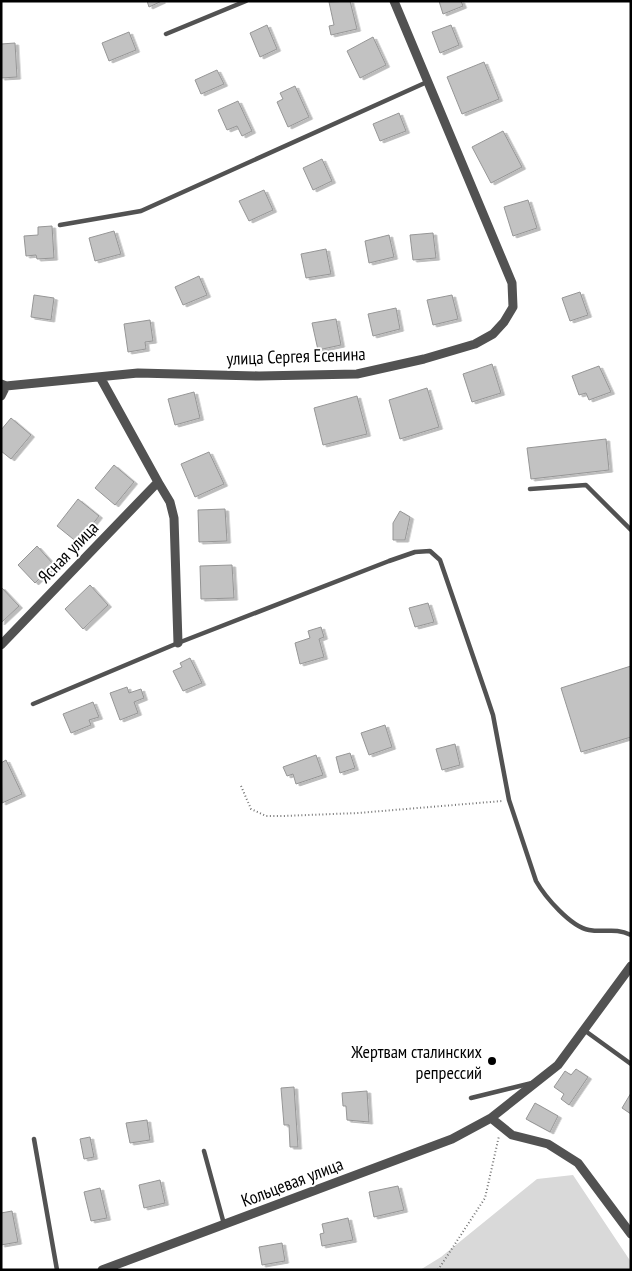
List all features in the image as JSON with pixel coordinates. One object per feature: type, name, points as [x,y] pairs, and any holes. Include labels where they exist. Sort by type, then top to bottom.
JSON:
[{"type":"street","name":"улица Сергея Есенина","points":[[3,385],[100,378],[138,373],[259,376],[357,374],[424,359],[475,344],[493,334],[504,322],[513,307],[512,283],[394,1]]},
{"type":"street","points":[[100,378],[170,502],[174,518],[178,643]]},
{"type":"street","points":[[1,396],[3,385]]},
{"type":"street","name":"Ясная улица","points":[[1,645],[158,482]]},
{"type":"street","name":"Кольцевая улица","points":[[102,1270],[452,1139],[491,1118],[558,1065],[631,966]]},
{"type":"street","points":[[491,1118],[512,1135],[548,1144],[578,1163],[631,1234]]},
{"type":"lane","points":[[166,34],[246,1]]},
{"type":"lane","points":[[60,225],[141,212],[429,82]]},
{"type":"lane","points":[[530,489],[586,486],[631,530]]},
{"type":"lane","points":[[33,704],[178,643],[389,561],[415,552],[430,551],[440,560],[486,694],[509,800],[536,881],[543,892],[574,924],[587,930],[600,932],[614,929],[631,934]]},
{"type":"lane","points":[[584,1030],[631,1064]]},
{"type":"lane","points":[[471,1098],[536,1082]]},
{"type":"lane","points":[[34,1139],[57,1270]]},
{"type":"lane","points":[[204,1151],[224,1225]]},
{"type":"path","points":[[241,786],[251,809],[266,816],[358,813],[509,800]]},
{"type":"path","points":[[438,1270],[485,1198],[501,1126]]},
{"type":"shaded area","points":[[573,1175],[631,1262],[631,1270],[420,1270],[441,1257],[537,1179]]},
{"type":"building","points":[[147,1],[162,1],[149,7]]},
{"type":"building","points":[[350,1],[357,29],[331,35],[329,26],[334,25],[329,2]]},
{"type":"building","points":[[439,1],[461,1],[463,6],[443,14]]},
{"type":"building","points":[[267,25],[277,49],[260,57],[250,33]]},
{"type":"building","points":[[451,25],[459,45],[440,53],[432,32]]},
{"type":"building","points":[[129,32],[136,50],[109,61],[102,43]]},
{"type":"building","points":[[373,37],[386,65],[360,78],[347,51]]},
{"type":"building","points":[[15,43],[17,77],[1,78],[1,44]]},
{"type":"building","points":[[484,62],[499,99],[462,114],[447,77]]},
{"type":"building","points":[[217,70],[224,84],[201,94],[195,80]]},
{"type":"building","points":[[295,86],[309,117],[288,127],[277,102],[283,99],[280,93]]},
{"type":"building","points":[[238,101],[252,131],[242,136],[237,126],[227,130],[218,110]]},
{"type":"building","points":[[399,113],[406,131],[380,141],[373,124]]},
{"type":"building","points":[[503,131],[522,167],[491,183],[472,147]]},
{"type":"building","points":[[322,159],[332,181],[313,190],[303,168]]},
{"type":"building","points":[[264,190],[273,210],[249,221],[239,201]]},
{"type":"building","points":[[528,200],[537,228],[513,236],[504,207]]},
{"type":"building","points":[[52,226],[54,258],[37,259],[36,255],[26,256],[24,236],[38,235],[38,227]]},
{"type":"building","points":[[114,231],[121,254],[95,261],[89,238]]},
{"type":"building","points":[[433,233],[436,258],[413,260],[410,235]]},
{"type":"building","points":[[389,235],[394,257],[369,263],[365,241]]},
{"type":"building","points":[[326,249],[331,274],[306,278],[301,254]]},
{"type":"building","points":[[199,276],[207,295],[183,305],[175,287]]},
{"type":"building","points":[[580,292],[588,315],[570,321],[562,298]]},
{"type":"building","points":[[34,295],[54,298],[51,320],[31,317]]},
{"type":"building","points":[[452,295],[458,319],[433,325],[427,300]]},
{"type":"building","points":[[396,308],[400,329],[373,336],[368,314]]},
{"type":"building","points":[[336,319],[341,345],[318,350],[312,323]]},
{"type":"building","points":[[150,320],[153,341],[145,342],[146,349],[128,352],[124,324]]},
{"type":"building","points":[[492,364],[501,393],[472,402],[463,374]]},
{"type":"building","points":[[599,366],[611,392],[589,400],[586,393],[579,395],[572,376]]},
{"type":"building","points":[[427,388],[439,427],[400,439],[389,400]]},
{"type":"building","points":[[194,392],[200,418],[175,425],[168,399]]},
{"type":"building","points":[[357,396],[367,434],[323,445],[314,408]]},
{"type":"building","points":[[11,418],[31,435],[11,459],[1,451],[1,430]]},
{"type":"building","points":[[606,439],[609,470],[531,479],[527,448]]},
{"type":"building","points":[[209,452],[224,484],[195,497],[181,464]]},
{"type":"building","points":[[114,465],[134,482],[115,505],[95,488]]},
{"type":"building","points":[[78,499],[99,516],[78,543],[57,526]]},
{"type":"building","points":[[225,509],[227,541],[199,542],[198,510]]},
{"type":"building","points":[[400,511],[410,517],[405,540],[393,540],[393,523]]},
{"type":"building","points":[[37,546],[54,565],[35,583],[18,565]]},
{"type":"building","points":[[232,565],[234,598],[201,599],[200,566]]},
{"type":"building","points":[[90,585],[108,605],[83,629],[65,609]]},
{"type":"building","points":[[1,587],[19,606],[1,623]]},
{"type":"building","points":[[428,603],[434,622],[415,627],[409,608]]},
{"type":"building","points":[[321,627],[324,637],[319,639],[324,657],[300,664],[295,643],[310,638],[308,631]]},
{"type":"building","points":[[190,658],[202,683],[183,691],[173,671],[182,667],[180,663]]},
{"type":"building","points":[[631,666],[631,737],[581,752],[561,688]]},
{"type":"building","points":[[127,687],[129,693],[141,689],[144,698],[134,702],[138,713],[120,720],[110,693]]},
{"type":"building","points":[[93,702],[99,717],[89,720],[91,725],[71,733],[63,714]]},
{"type":"building","points":[[385,725],[392,747],[369,755],[361,733]]},
{"type":"building","points":[[455,744],[460,765],[442,770],[436,749]]},
{"type":"building","points":[[350,753],[355,768],[340,773],[336,757]]},
{"type":"building","points":[[316,755],[323,775],[296,784],[293,774],[287,776],[283,767]]},
{"type":"building","points":[[6,760],[22,794],[2,803],[1,763]]},
{"type":"building","points":[[576,1069],[588,1077],[569,1105],[561,1099],[564,1094],[554,1087],[565,1071],[571,1075]]},
{"type":"building","points":[[294,1087],[298,1147],[290,1147],[289,1125],[284,1125],[281,1088]]},
{"type":"building","points":[[367,1091],[369,1122],[347,1120],[346,1106],[343,1106],[342,1093]]},
{"type":"building","points":[[631,1093],[631,1114],[622,1108]]},
{"type":"building","points":[[535,1103],[558,1116],[550,1132],[526,1119]]},
{"type":"building","points":[[147,1120],[150,1140],[130,1143],[126,1123]]},
{"type":"building","points":[[90,1137],[94,1157],[84,1159],[80,1139]]},
{"type":"building","points":[[160,1180],[165,1203],[144,1208],[139,1185]]},
{"type":"building","points":[[398,1186],[404,1210],[374,1217],[369,1192]]},
{"type":"building","points":[[100,1188],[107,1218],[91,1221],[84,1192]]},
{"type":"building","points":[[12,1211],[18,1242],[1,1245],[1,1213]]},
{"type":"building","points":[[348,1218],[353,1240],[322,1246],[320,1234],[324,1233],[322,1224]]},
{"type":"building","points":[[282,1243],[285,1261],[262,1265],[259,1247]]},
{"type":"place","name":"Жертвам сталинских репрессий","points":[[492,1061]]}]
